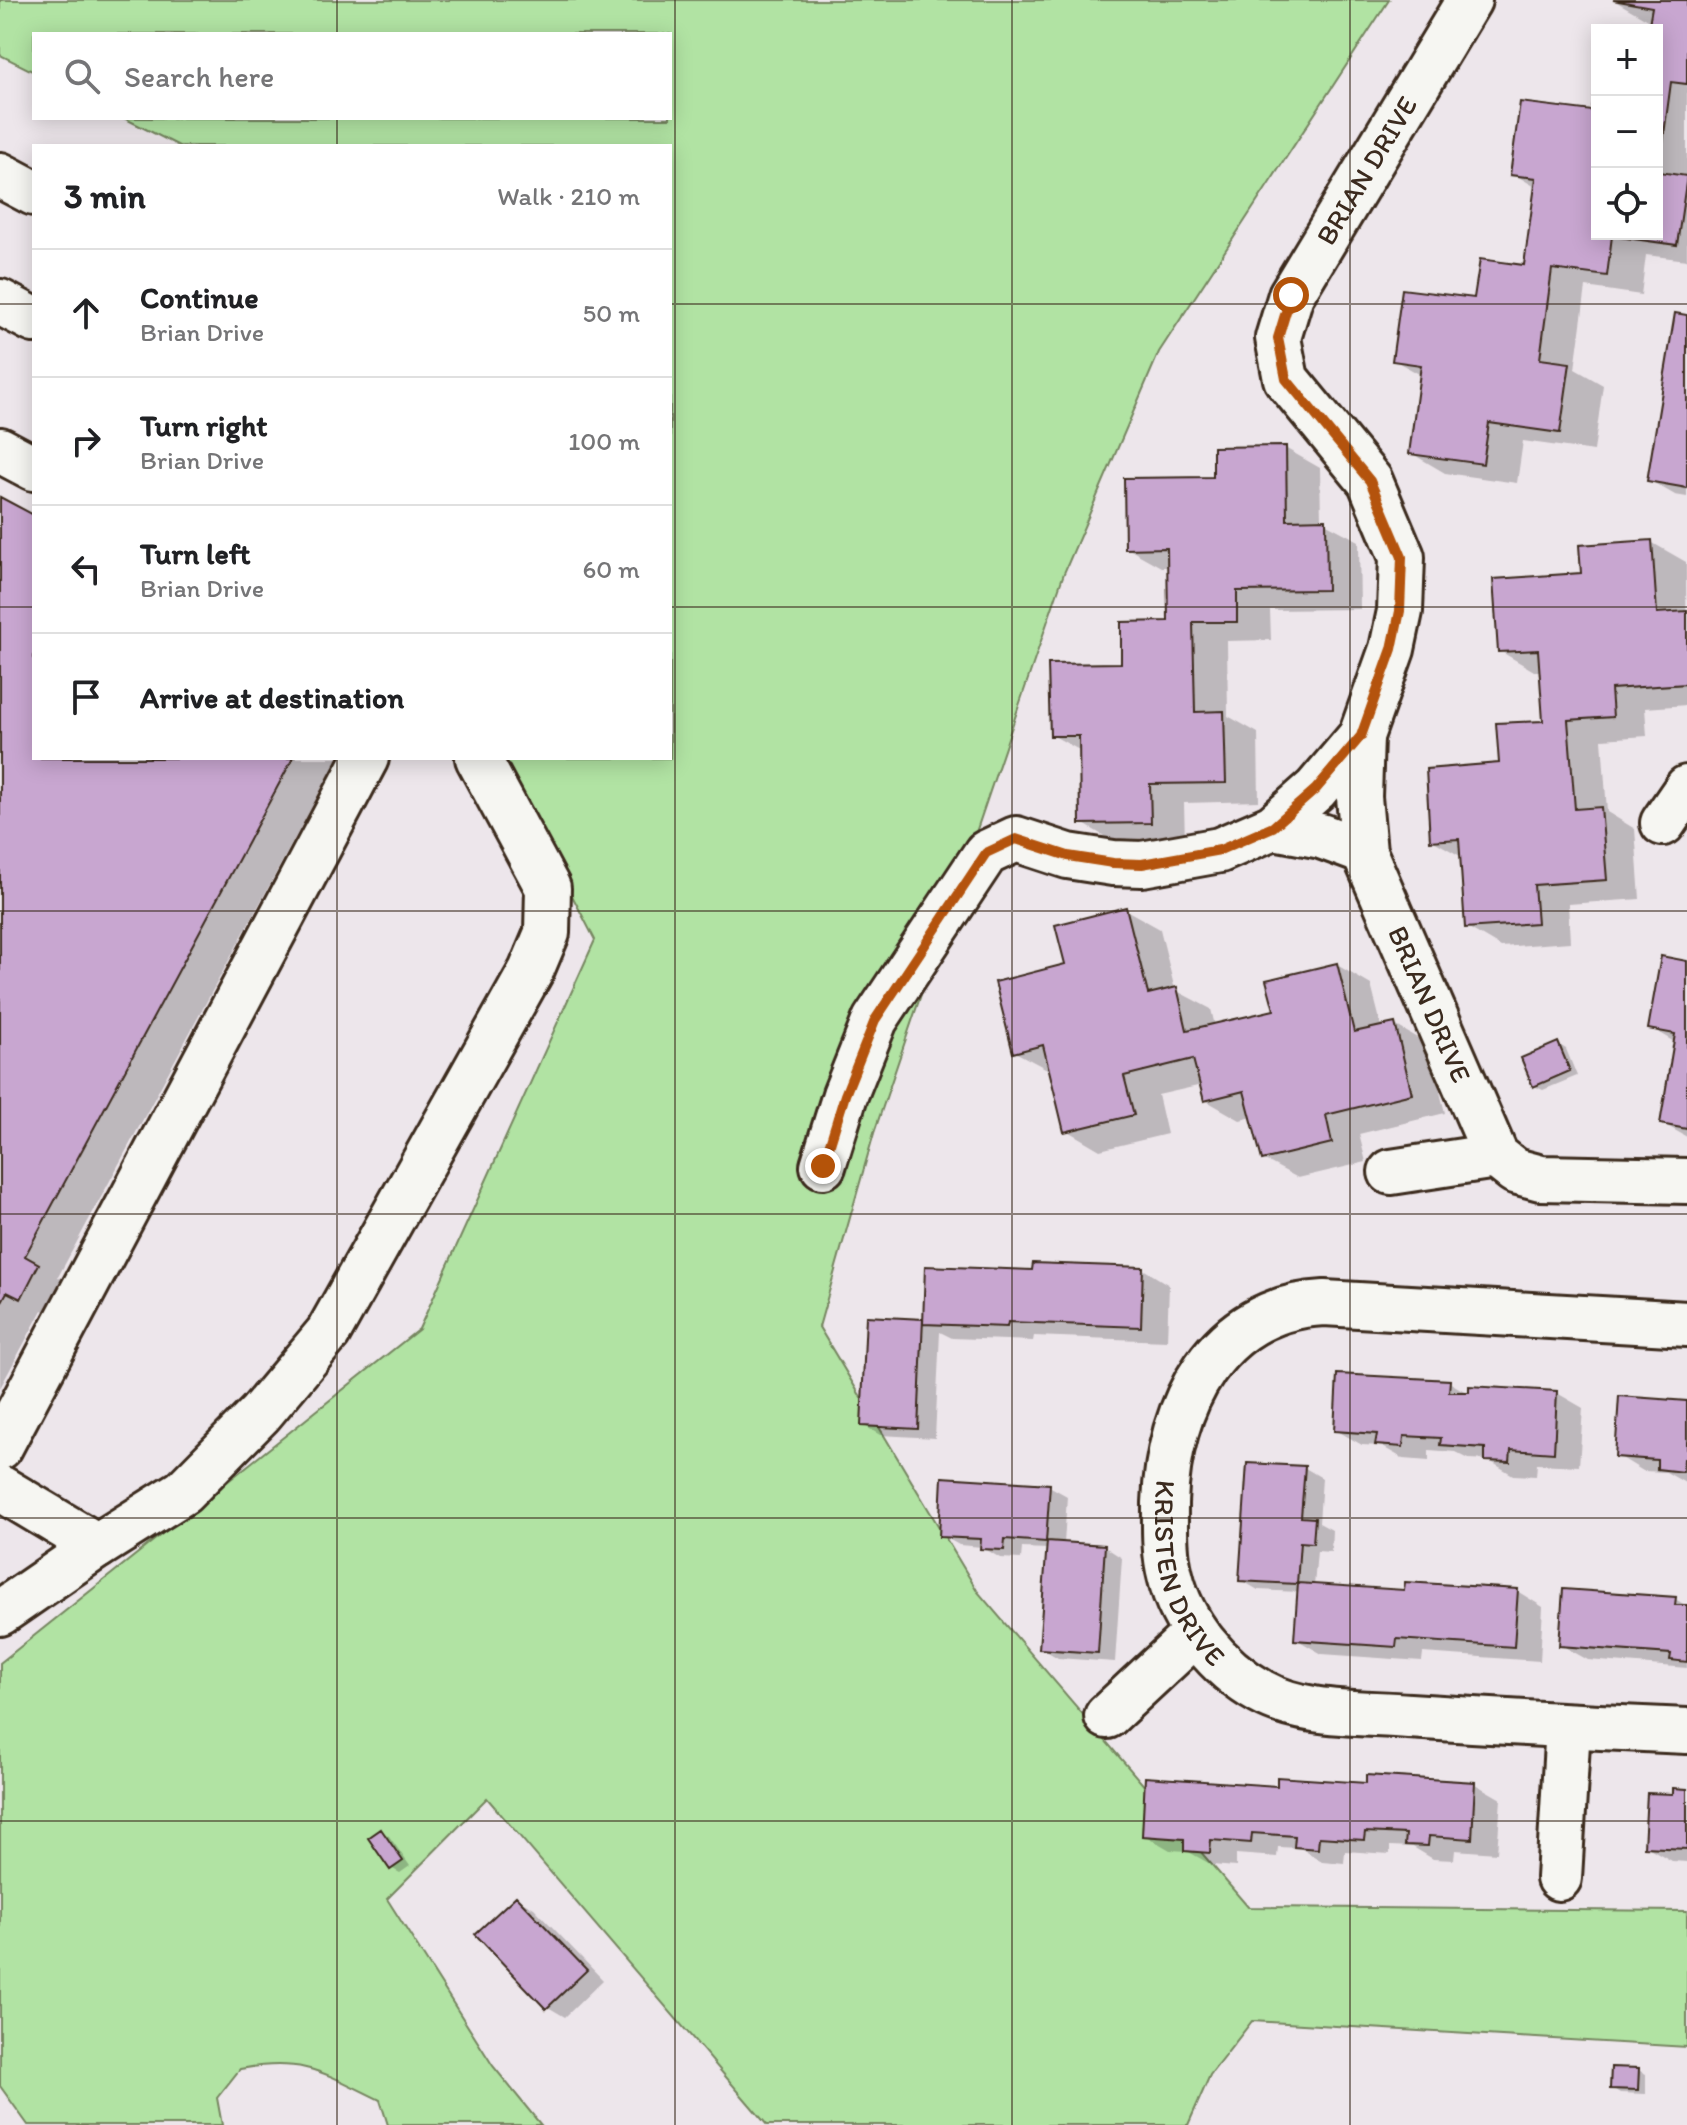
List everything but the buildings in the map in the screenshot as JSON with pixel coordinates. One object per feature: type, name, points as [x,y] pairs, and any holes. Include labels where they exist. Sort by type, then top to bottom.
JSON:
[{"type":"street","name":"BRIAN DRIVE","points":[[1469,0],[1291,295],[1278,338],[1286,379],[1370,481],[1402,557],[1401,596],[1392,649],[1361,736],[1359,797],[1364,852],[1484,1135],[1496,1156]]},
{"type":"street","points":[[0,175],[32,192]]},
{"type":"street","points":[[0,302],[32,319]]},
{"type":"street","points":[[0,450],[32,467]]},
{"type":"street","name":"BRIAN DRIVE","points":[[823,1166],[845,1095],[875,1020],[986,853],[1016,839],[1088,860],[1142,864],[1220,850],[1273,827],[1316,789],[1361,736]]},
{"type":"street","points":[[0,1447],[365,760]]},
{"type":"street","points":[[0,1613],[183,1492],[260,1414],[328,1333],[531,971],[547,933],[548,888],[479,760]]},
{"type":"street","points":[[1273,827],[1321,836],[1364,852]]},
{"type":"street","points":[[1391,1172],[1496,1156],[1515,1171],[1541,1178],[1687,1181]]},
{"type":"street","name":"KRISTEN DRIVE","points":[[1687,1324],[1324,1303],[1294,1304],[1264,1315],[1234,1337],[1207,1366],[1186,1399],[1169,1456],[1165,1552],[1170,1578],[1196,1633],[1234,1674],[1281,1703],[1305,1708],[1687,1731]]},
{"type":"street","points":[[0,1488],[97,1546]]},
{"type":"street","points":[[1107,1716],[1196,1633]]},
{"type":"street","points":[[1559,1878],[1568,1726]]},
{"type":"green space","points":[[0,0],[1389,0],[1159,352],[1064,573],[874,1133],[819,1327],[978,1592],[1248,1907],[1687,1911],[1687,2047],[1252,2021],[1210,2075],[1188,2125],[767,2125],[487,1798],[387,1899],[493,2066],[541,2125],[388,2125],[380,2100],[328,2075],[298,2066],[281,2065],[240,2069],[217,2098],[222,2125],[28,2125],[0,2086],[0,1663],[419,1329],[595,940],[502,760],[672,760],[672,144],[175,144],[128,120],[672,120],[672,32],[32,32],[32,71],[0,55]]},
{"type":"route","points":[[823,1166],[859,1055],[875,1020],[986,853],[1016,839],[1068,856],[1113,863],[1142,864],[1220,850],[1247,841],[1273,827],[1316,789],[1361,736],[1392,649],[1400,611],[1402,557],[1398,540],[1370,481],[1286,379],[1278,338],[1291,295]]}]
